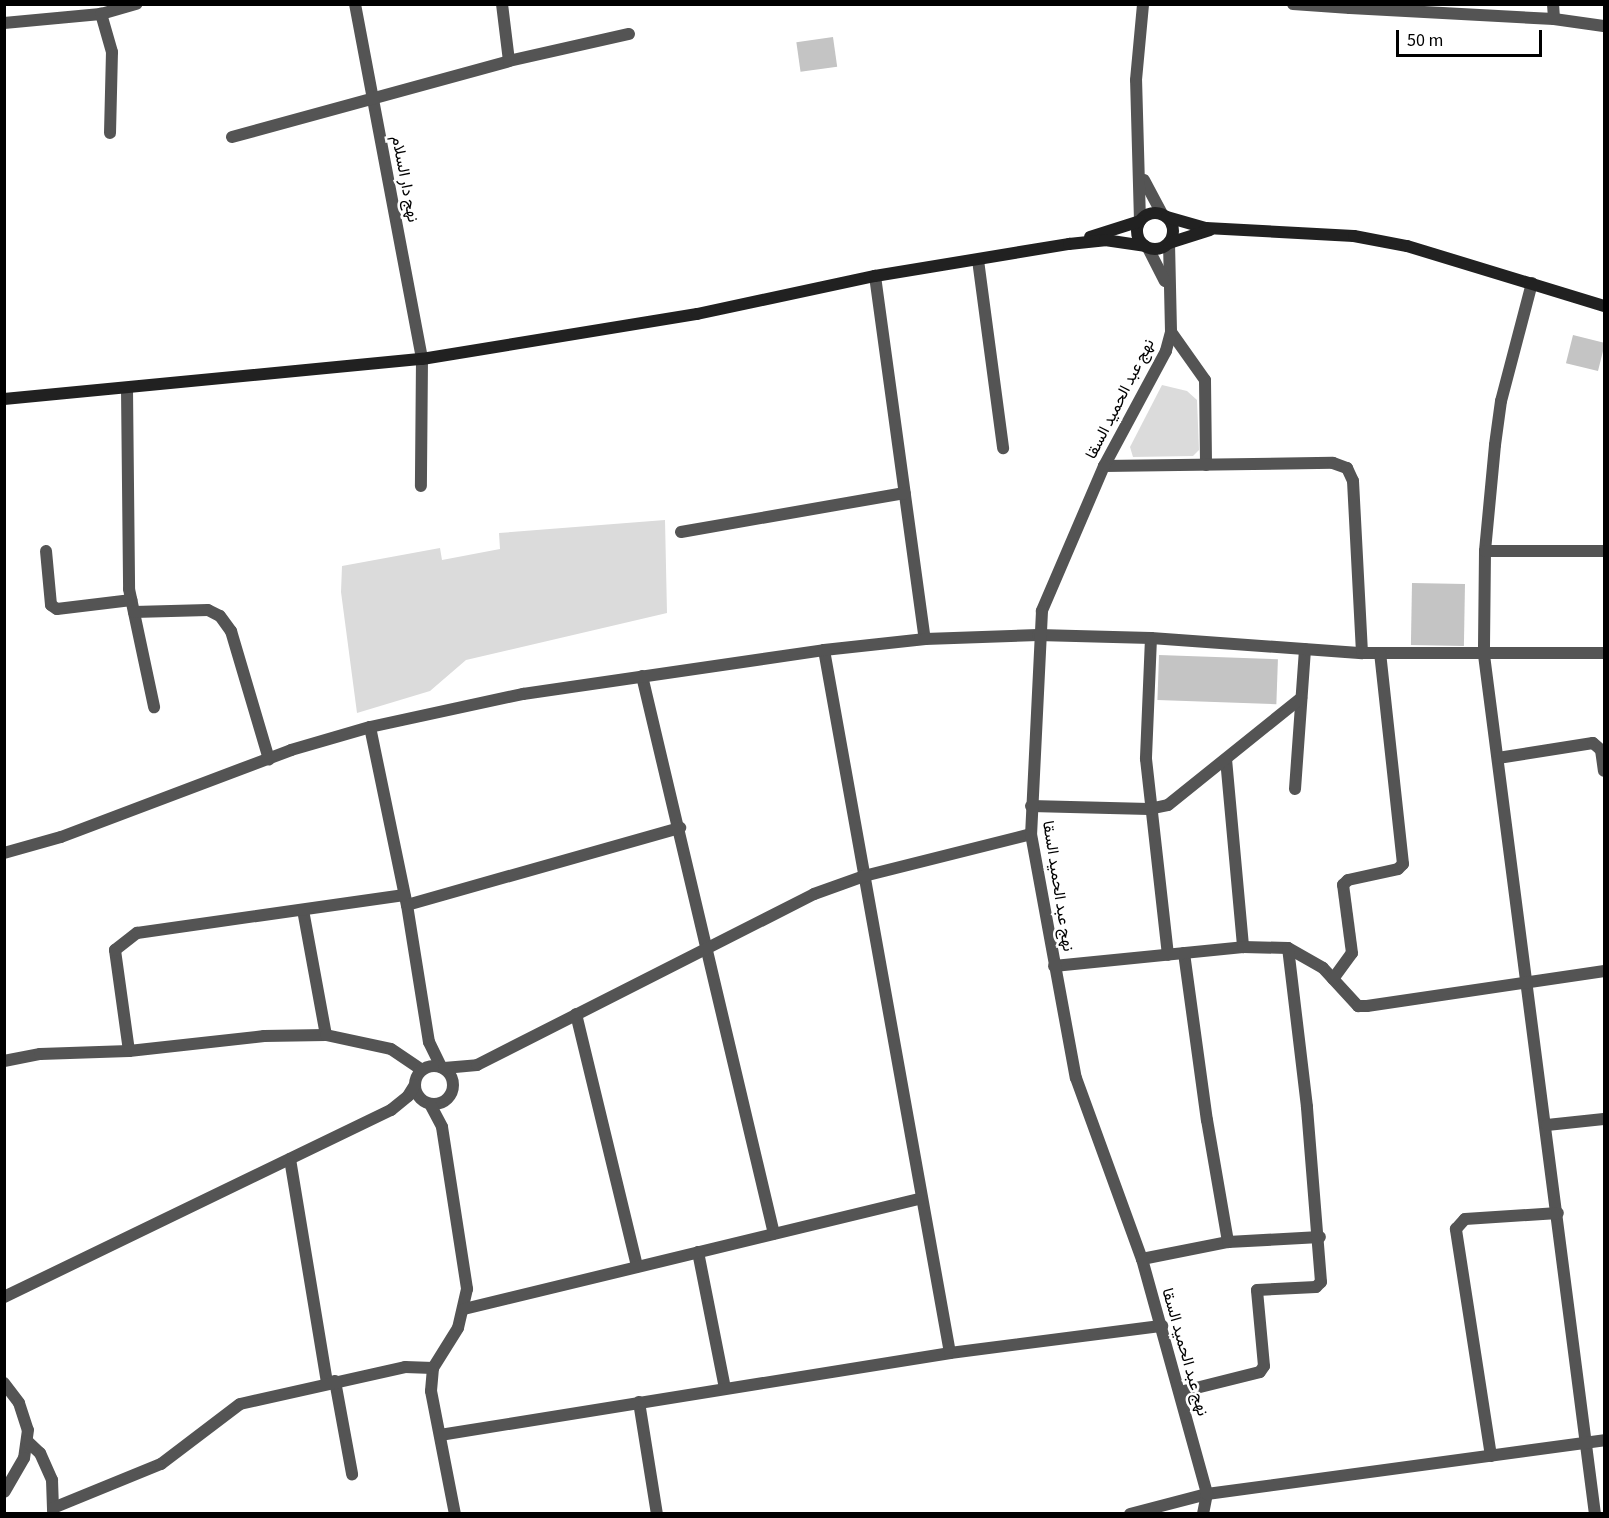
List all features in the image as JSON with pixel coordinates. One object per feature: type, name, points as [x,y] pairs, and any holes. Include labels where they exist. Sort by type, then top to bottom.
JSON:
[{"type":"main road","points":[[1069,244],[1140,221],[1149,214],[1164,216],[1189,225],[1354,236],[1407,246],[1605,306]]},
{"type":"main road","points":[[1164,216],[1173,232],[1169,243]]},
{"type":"main road","points":[[1140,221],[1137,234],[1147,247]]},
{"type":"main road","points":[[4,399],[422,359],[697,314],[875,276],[1069,244],[1105,240],[1160,249],[1169,243],[1223,228]]},
{"type":"street","points":[[4,23],[101,14],[137,4]]},
{"type":"street","name":"نهج دار السلام","points":[[355,4],[422,359],[422,486]]},
{"type":"street","points":[[502,4],[509,61]]},
{"type":"street","points":[[1140,221],[1142,174],[1136,80],[1143,4]]},
{"type":"street","points":[[1293,4],[1554,19],[1605,26]]},
{"type":"street","points":[[1553,4],[1554,19]]},
{"type":"street","points":[[101,14],[112,52],[110,133]]},
{"type":"street","points":[[232,137],[509,61],[629,34]]},
{"type":"street","points":[[1142,174],[1164,216]]},
{"type":"street","name":"نهج عبد الحميد السقا","points":[[1169,243],[1168,290],[1171,332],[1166,351],[1104,466],[1048,590],[1038,636],[1031,834],[1076,1078],[1142,1259],[1207,1494]]},
{"type":"street","name":"نهج عبد الحميد السقا","points":[[1147,247],[1168,290]]},
{"type":"street","points":[[978,260],[1003,448]]},
{"type":"street","points":[[875,276],[925,639]]},
{"type":"street","points":[[1532,283],[1501,401],[1485,551],[1484,655],[1524,983],[1547,1125],[1595,1514]]},
{"type":"street","points":[[1171,332],[1204,380],[1206,465]]},
{"type":"street","points":[[127,389],[126,526],[132,606],[154,707]]},
{"type":"street","points":[[1104,466],[1333,463],[1347,468],[1353,481],[1362,653]]},
{"type":"street","points":[[681,531],[905,493]]},
{"type":"street","points":[[46,551],[51,606],[57,609],[132,606],[208,610],[220,616],[231,631],[269,759]]},
{"type":"street","points":[[1485,551],[1605,551]]},
{"type":"street","points":[[4,854],[61,837],[269,759],[370,727],[459,706],[642,676],[824,651],[925,639],[1038,636],[1150,638],[1362,653],[1484,655],[1605,653]]},
{"type":"street","points":[[1150,638],[1146,759],[1149,808],[1168,955]]},
{"type":"street","points":[[1295,789],[1305,649]]},
{"type":"street","points":[[824,651],[950,1353]]},
{"type":"street","points":[[1333,979],[1352,953],[1343,885],[1348,880],[1398,869],[1402,864],[1380,653]]},
{"type":"street","points":[[642,676],[680,828],[774,1234]]},
{"type":"street","points":[[1031,806],[1149,808],[1168,805],[1301,698]]},
{"type":"street","points":[[370,727],[406,900],[429,1042],[443,1067],[452,1077],[450,1096],[442,1126]]},
{"type":"street","points":[[1498,758],[1593,743],[1601,750],[1605,771]]},
{"type":"street","points":[[1226,759],[1243,947]]},
{"type":"street","points":[[129,1051],[116,950],[123,941],[137,933],[303,910],[406,900],[680,828]]},
{"type":"street","points":[[391,1110],[429,1103],[450,1096],[477,1065],[814,894],[864,876],[1031,834]]},
{"type":"street","points":[[303,910],[326,1035]]},
{"type":"street","points":[[1054,966],[1243,947],[1288,948],[1323,968],[1358,1006],[1605,971]]},
{"type":"street","points":[[1180,1392],[1263,1370],[1257,1290],[1316,1287],[1321,1282],[1320,1237],[1288,948]]},
{"type":"street","points":[[1184,952],[1207,1120],[1228,1242]]},
{"type":"street","points":[[576,1014],[638,1267]]},
{"type":"street","points":[[4,1061],[40,1054],[129,1051],[264,1036],[326,1035],[391,1049],[423,1069],[477,1065]]},
{"type":"street","points":[[4,1297],[391,1110],[408,1096],[415,1085],[423,1069],[429,1042]]},
{"type":"street","points":[[415,1085],[419,1097],[429,1103],[442,1126],[467,1288],[458,1328],[434,1368],[431,1391],[455,1514]]},
{"type":"street","points":[[1547,1125],[1605,1119]]},
{"type":"street","points":[[290,1159],[331,1382],[352,1474]]},
{"type":"street","points":[[464,1309],[922,1198]]},
{"type":"street","points":[[1491,1456],[1456,1229],[1465,1219],[1558,1213]]},
{"type":"street","points":[[1142,1259],[1228,1242],[1320,1237]]},
{"type":"street","points":[[698,1252],[725,1388]]},
{"type":"street","points":[[440,1435],[950,1353],[1162,1326]]},
{"type":"street","points":[[27,1441],[40,1454],[52,1480],[53,1510],[161,1464],[240,1404],[405,1367],[434,1368]]},
{"type":"street","points":[[4,1383],[23,1414],[27,1441],[24,1458],[4,1492]]},
{"type":"street","points":[[639,1402],[657,1514]]},
{"type":"street","points":[[1130,1514],[1207,1494],[1605,1440]]},
{"type":"street","points":[[1203,1514],[1207,1494]]},
{"type":"shaded area","points":[[1162,385],[1187,391],[1197,400],[1199,450],[1193,456],[1133,457],[1130,447]]},
{"type":"shaded area","points":[[665,520],[667,613],[466,660],[430,691],[357,713],[341,592],[342,566],[440,548],[442,560],[500,549],[499,533]]},
{"type":"building","points":[[833,37],[837,67],[801,72],[796,42]]},
{"type":"building","points":[[1573,335],[1604,343],[1598,371],[1566,363]]},
{"type":"building","points":[[1412,583],[1465,584],[1464,646],[1411,645]]},
{"type":"building","points":[[1159,655],[1278,659],[1276,704],[1157,700]]}]
